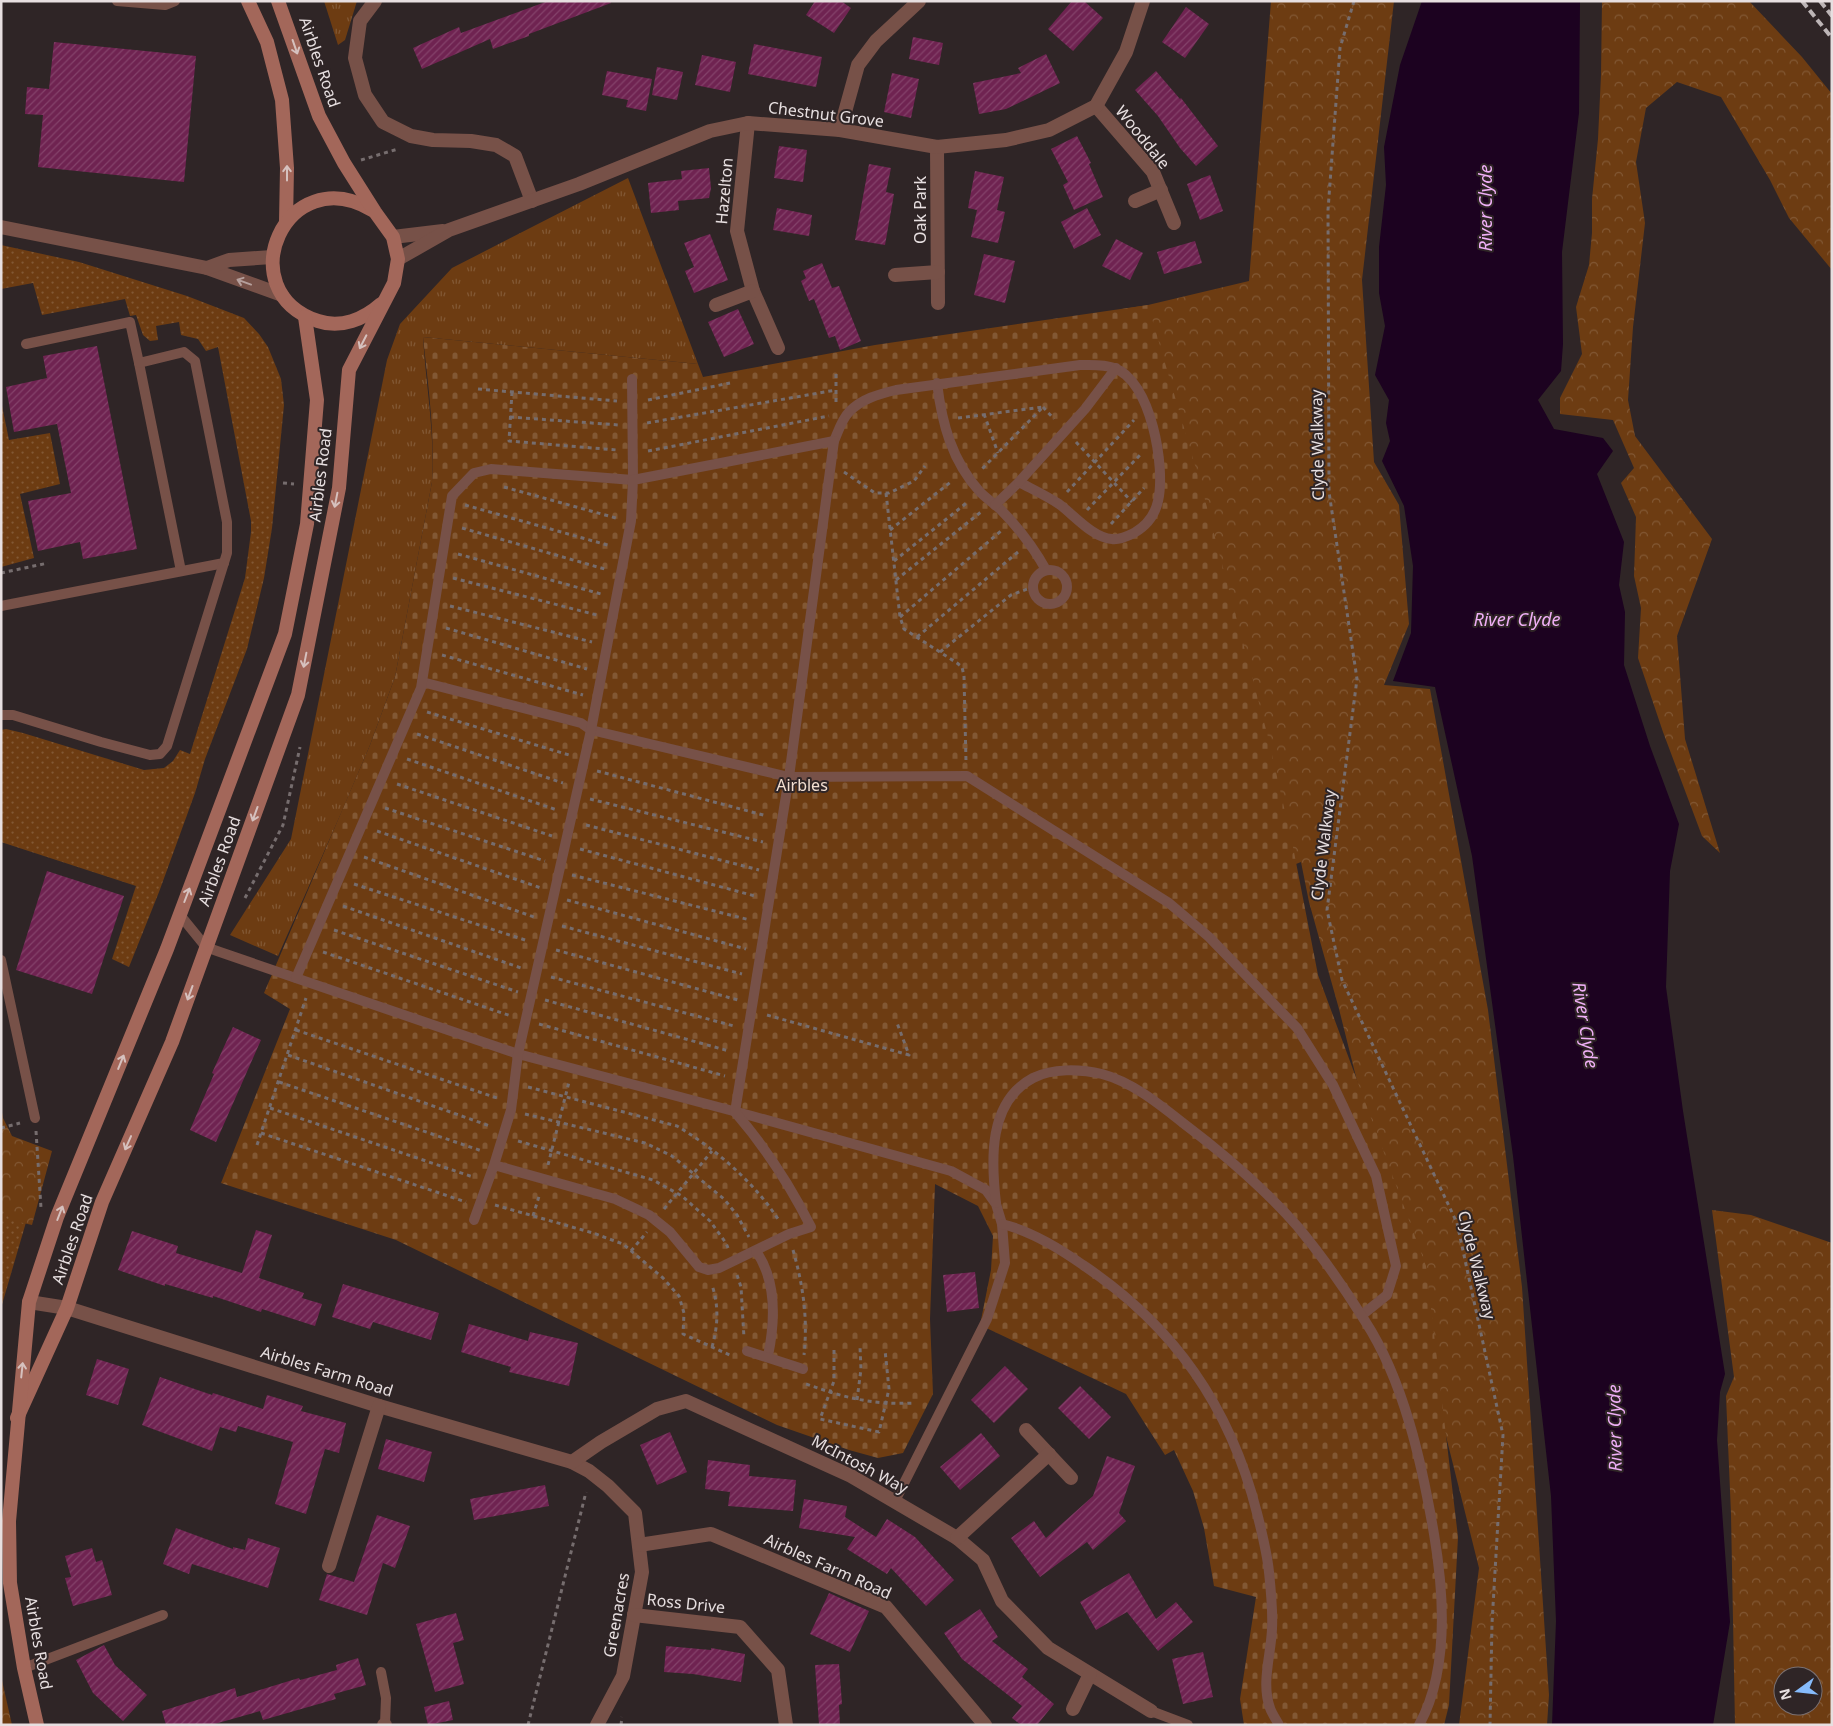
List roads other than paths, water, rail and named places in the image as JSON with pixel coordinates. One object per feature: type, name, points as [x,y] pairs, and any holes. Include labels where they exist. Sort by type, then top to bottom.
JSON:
[{"type":"main road","name":"Airbles Road","points":[[248,1],[267,42],[282,100],[287,168],[286,222]]},
{"type":"main road","name":"Airbles Road","points":[[17,1418],[67,1308],[102,1202],[172,1042],[298,695],[339,488],[349,370],[394,283],[398,259],[393,237],[344,163],[319,116],[278,1]]},
{"type":"main road","name":"Airbles Road","points":[[375,212],[358,202],[329,198],[308,204],[286,222],[275,241],[272,257],[273,273],[282,295],[294,309],[305,316],[326,324],[347,323],[370,314],[386,299]]},
{"type":"main road","name":"Airbles Road","points":[[37,1725],[24,1668],[10,1584],[9,1520],[29,1302],[58,1217],[180,915],[285,634],[307,524],[318,400],[305,316]]},
{"type":"street","points":[[374,1],[360,21],[355,58],[365,95],[383,122],[411,136],[433,140],[471,141],[496,145],[515,156],[532,201]]},
{"type":"street","points":[[840,130],[858,65],[876,41],[919,1]]},
{"type":"street","points":[[1096,106],[1126,52],[1143,1]]},
{"type":"street","name":"Chestnut Grove","points":[[398,259],[449,230],[532,201],[710,130],[748,122],[840,130],[937,147],[1006,140],[1048,130],[1096,106]]},
{"type":"street","name":"Wooddale","points":[[1096,106],[1153,172],[1174,223]]},
{"type":"street","name":"Hazelton","points":[[748,122],[737,231],[753,291],[778,348]]},
{"type":"street","name":"Oak Park","points":[[937,147],[938,303]]},
{"type":"street","name":"Wooddale","points":[[1135,201],[1161,190]]},
{"type":"street","points":[[1,227],[206,268],[282,295]]},
{"type":"street","name":"Chestnut Grove","points":[[393,237],[449,230]]},
{"type":"street","points":[[206,268],[229,260],[272,257]]},
{"type":"street","points":[[895,275],[938,272]]},
{"type":"street","points":[[716,305],[753,291]]},
{"type":"street","name":"Airbles Farm Road","points":[[29,1302],[67,1308],[379,1406],[572,1462],[589,1471],[608,1486]]},
{"type":"street","name":"McIntosh Way","points":[[572,1462],[601,1442],[657,1409],[686,1401],[851,1476],[957,1538],[983,1560],[1002,1601],[1041,1642],[1152,1711]]},
{"type":"street","points":[[329,1566],[379,1406]]},
{"type":"street","points":[[1026,1430],[1071,1478]]},
{"type":"street","points":[[957,1538],[1049,1454]]},
{"type":"street","name":"Greenacres","points":[[597,1725],[623,1676],[642,1572],[636,1513],[608,1486]]},
{"type":"street","name":"Airbles Farm Road","points":[[639,1545],[711,1534],[886,1607],[985,1725]]},
{"type":"street","name":"Ross Drive","points":[[634,1615],[740,1627],[778,1670],[786,1725]]},
{"type":"street","points":[[1073,1709],[1090,1674]]},
{"type":"lane","points":[[117,1],[165,5],[175,1]]},
{"type":"lane","points":[[26,344],[130,322],[182,571]]},
{"type":"lane","points":[[1,715],[13,715],[150,755],[160,754],[167,746],[224,563],[227,522],[195,361],[184,352],[139,363]]},
{"type":"lane","points":[[735,1112],[790,776],[834,441],[847,413],[863,401],[879,394],[937,384],[1080,365],[1101,365],[1116,368],[1138,388],[1147,407],[1159,454],[1160,481],[1158,503],[1143,528],[1128,536],[1108,538],[1092,532],[1058,503],[1019,482]]},
{"type":"lane","points":[[994,504],[1019,482],[1085,409],[1116,368]]},
{"type":"lane","points":[[474,1220],[504,1134],[511,1106],[518,1054],[591,730],[626,550],[631,522],[633,480],[632,379]]},
{"type":"lane","points":[[937,384],[943,420],[954,453],[964,472],[980,492],[1011,522],[1038,556],[1046,570]]},
{"type":"lane","points":[[296,978],[422,688],[452,496],[474,473],[491,469],[633,480],[834,441]]},
{"type":"lane","points":[[1,606],[224,563]]},
{"type":"lane","points":[[1046,570],[1056,571],[1061,574],[1066,584],[1064,595],[1056,602],[1046,603],[1037,597],[1033,587],[1036,576],[1046,570]]},
{"type":"lane","points":[[422,682],[581,723],[591,730],[790,776],[967,776],[1169,903],[1209,937],[1297,1028],[1333,1085],[1376,1176],[1396,1266],[1387,1295],[1362,1315]]},
{"type":"lane","points":[[180,915],[206,948],[518,1054],[951,1171],[986,1190],[996,1204]]},
{"type":"lane","points":[[1,960],[35,1118]]},
{"type":"lane","points":[[894,1501],[987,1319],[1005,1263],[1002,1224],[996,1204],[993,1174],[994,1142],[1000,1116],[1010,1097],[1022,1084],[1039,1075],[1078,1071],[1103,1074],[1153,1100],[1264,1191],[1298,1228],[1362,1315],[1379,1345],[1398,1390],[1412,1435],[1428,1503],[1439,1563],[1441,1600],[1439,1665],[1428,1709],[1419,1725]]},
{"type":"lane","points":[[495,1160],[544,1179],[615,1199],[649,1215],[670,1232],[699,1266],[708,1270],[719,1268],[789,1234],[811,1227],[790,1186],[755,1135],[735,1112]]},
{"type":"lane","points":[[1002,1224],[1027,1233],[1064,1252],[1114,1286],[1134,1303],[1159,1327],[1184,1357],[1220,1414],[1246,1472],[1264,1543],[1269,1570],[1272,1626],[1266,1676],[1266,1694],[1270,1709],[1278,1725]]},
{"type":"lane","points":[[756,1250],[763,1260],[772,1297],[774,1319],[768,1356]]},
{"type":"lane","points":[[747,1351],[768,1356],[803,1369]]},
{"type":"lane","points":[[24,1668],[162,1615]]},
{"type":"lane","points":[[381,1672],[386,1698],[385,1725]]},
{"type":"lane","name":"McIntosh Way","points":[[1152,1711],[1188,1725]]},
{"type":"water","name":"River Clyde","points":[[1422,1],[1580,1],[1579,113],[1562,252],[1563,344],[1561,371],[1538,400],[1554,429],[1603,438],[1613,451],[1597,474],[1624,542],[1619,585],[1625,612],[1624,665],[1650,746],[1679,824],[1670,871],[1666,987],[1683,1111],[1725,1374],[1720,1392],[1717,1440],[1730,1622],[1713,1725],[1552,1725],[1556,1621],[1551,1496],[1513,1156],[1472,856],[1435,687],[1393,681],[1411,633],[1413,566],[1404,506],[1382,461],[1390,441],[1386,423],[1389,400],[1375,375],[1385,326],[1379,293],[1379,247],[1386,185],[1384,147],[1400,65]]},
{"type":"railway","points":[[1802,1],[1832,38]]},
{"type":"railway","points":[[1820,1],[1832,16]]},
{"type":"park label","name":"Airbles","points":[[802,785]]}]
